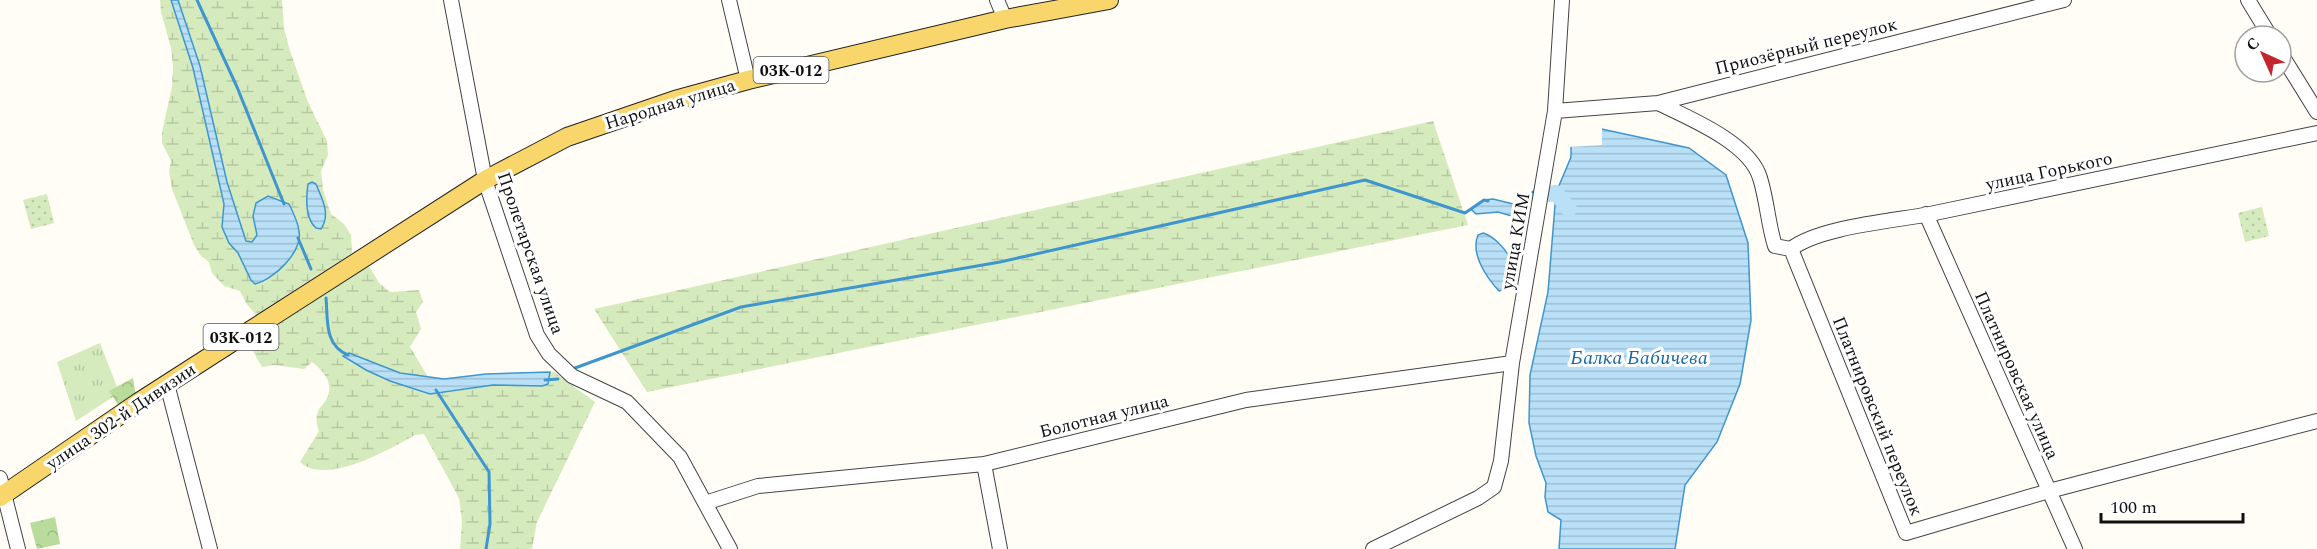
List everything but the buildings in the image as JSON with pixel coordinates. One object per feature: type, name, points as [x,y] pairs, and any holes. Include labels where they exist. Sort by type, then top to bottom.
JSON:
[{"type":"main road","name":"Народная улица","points":[[485,180],[567,137],[675,100],[748,80],[1005,19],[1109,0]]},
{"type":"main road","name":"улица 302-й Дивизии","points":[[1,490],[485,180]]},
{"type":"street","name":"Пролетарская улица","points":[[451,0],[485,180],[537,336],[549,354],[572,376],[627,402],[680,457],[730,549]]},
{"type":"street","points":[[729,0],[748,80]]},
{"type":"street","points":[[997,0],[1005,19]]},
{"type":"street","name":"улица КИМ","points":[[1373,549],[1478,498],[1494,487],[1501,461],[1512,363],[1555,111],[1562,0]]},
{"type":"street","name":"Приозёрный переулок","points":[[1555,111],[1658,103],[2064,0]]},
{"type":"street","points":[[2248,0],[2263,24]]},
{"type":"street","points":[[2293,73],[2317,112]]},
{"type":"street","name":"Платнировский переулок","points":[[1658,103],[1703,126],[1743,152],[1760,176],[1775,246],[1791,249],[1906,533],[2049,491],[2317,421]]},
{"type":"street","name":"улица Горького","points":[[1791,249],[1800,242],[1853,227],[2317,134]]},
{"type":"street","name":"Платнировская улица","points":[[1926,214],[2075,549]]},
{"type":"street","name":"Болотная улица","points":[[705,503],[758,486],[984,464],[1246,400],[1512,363]]},
{"type":"street","points":[[167,384],[210,549]]},
{"type":"street","points":[[984,464],[1000,549]]},
{"type":"street","points":[[1,490],[18,549]]},
{"type":"green space","points":[[160,0],[282,0],[284,28],[290,51],[308,102],[327,141],[328,155],[321,171],[323,190],[331,214],[344,224],[351,235],[352,253],[256,315],[240,291],[224,286],[212,273],[209,262],[201,256],[194,245],[172,189],[169,171],[171,161],[162,143],[162,132],[172,87],[173,66]]},
{"type":"green space","points":[[1433,121],[1468,225],[647,392],[594,309]]},
{"type":"green space","points":[[47,194],[54,223],[31,229],[23,200]]},
{"type":"green space","points":[[2262,207],[2269,236],[2245,242],[2238,213]]},
{"type":"green space","points":[[368,264],[379,283],[390,292],[419,290],[423,302],[416,312],[421,329],[410,347],[428,377],[400,373],[349,353],[344,357],[390,381],[423,392],[449,392],[494,385],[548,384],[550,372],[554,372],[595,402],[537,522],[532,549],[460,549],[462,522],[459,498],[424,434],[415,435],[374,456],[341,468],[325,470],[311,468],[300,462],[319,431],[317,417],[328,394],[327,378],[312,362],[304,369],[275,365],[262,367],[247,341]]},
{"type":"green space","points":[[100,343],[117,387],[110,391],[113,397],[76,421],[57,362]]},
{"type":"green space","points":[[133,378],[136,396],[120,408],[109,391]]},
{"type":"green space","points":[[55,517],[60,544],[37,549],[30,523]]},
{"type":"water","points":[[171,0],[178,0],[200,66],[227,182],[246,241],[252,242],[257,235],[253,216],[256,203],[268,196],[289,204],[298,224],[299,239],[292,256],[278,271],[255,284],[238,253],[229,243],[222,227],[224,204],[193,68]]},
{"type":"water","name":"Балка Бабичева","points":[[1597,128],[1689,148],[1726,175],[1748,243],[1751,320],[1740,384],[1717,442],[1685,485],[1675,549],[1559,549],[1561,520],[1548,512],[1545,497],[1546,483],[1536,456],[1529,423],[1530,375],[1548,292],[1556,193],[1571,157],[1571,132],[1584,140]]},
{"type":"water","points":[[312,182],[316,184],[324,206],[325,218],[321,229],[312,224],[308,213],[308,184]]},
{"type":"water","points":[[1493,199],[1521,206],[1527,211],[1527,217],[1522,219],[1498,212],[1476,214],[1471,209],[1484,200]]},
{"type":"water","points":[[1483,233],[1499,243],[1512,261],[1514,279],[1509,286],[1499,291],[1485,273],[1478,258],[1476,242],[1478,235]]},
{"type":"water","points":[[349,353],[400,373],[444,379],[486,374],[550,372],[548,384],[542,386],[493,385],[430,394],[390,381],[366,370],[343,356]]},
{"type":"pier","points":[[1596,125],[1602,126],[1602,145],[1568,147],[1570,130],[1576,128],[1584,136]]},
{"type":"waterway","points":[[197,0],[237,87],[284,204]]},
{"type":"waterway","points":[[575,368],[741,307],[1000,262],[1365,180],[1465,213],[1484,200],[1488,201]]},
{"type":"waterway","points":[[1525,212],[1533,192]]},
{"type":"waterway","points":[[1549,194],[1556,193],[1569,209]]},
{"type":"waterway","points":[[298,238],[311,269]]},
{"type":"waterway","points":[[326,298],[331,338],[340,351],[348,355]]},
{"type":"waterway","points":[[545,380],[558,379]]},
{"type":"waterway","points":[[436,390],[489,472],[490,524],[486,549]]}]
